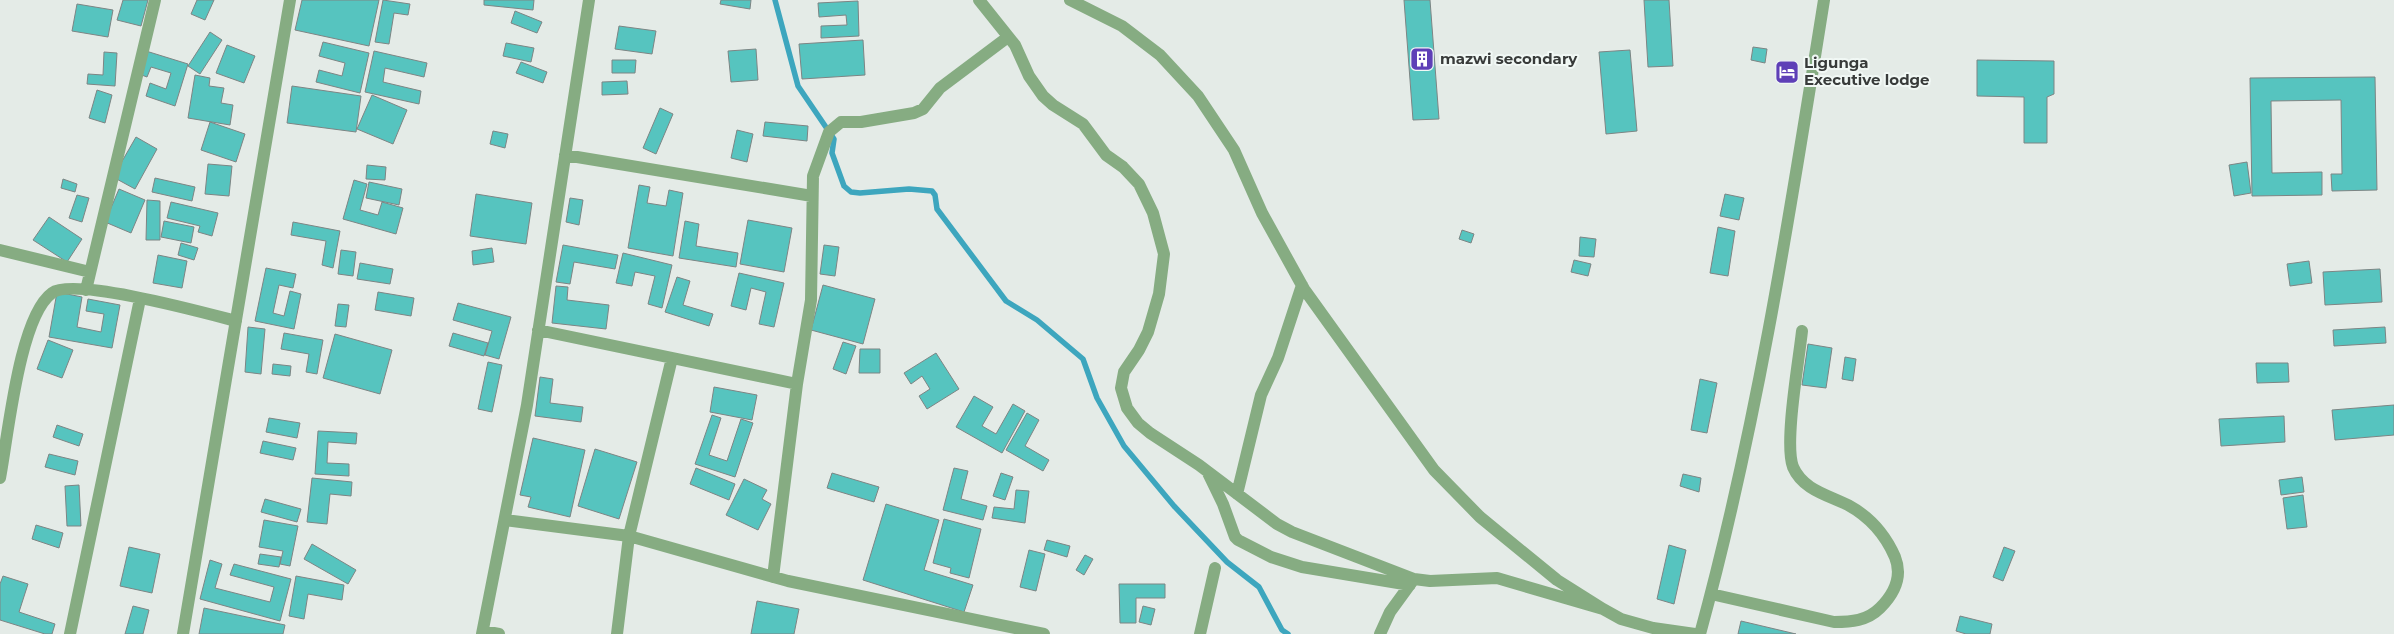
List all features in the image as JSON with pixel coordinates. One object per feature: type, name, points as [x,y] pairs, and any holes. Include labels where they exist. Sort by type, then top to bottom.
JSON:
[{"type":"street","points":[[86,290],[155,0]]},
{"type":"street","points":[[183,634],[290,0]]},
{"type":"street","points":[[499,634],[483,633],[527,405],[589,0]]},
{"type":"street","points":[[979,0],[1015,45],[1029,76],[1043,96],[1053,106],[1083,124],[1106,155],[1123,167],[1139,184],[1153,213],[1164,254],[1159,294],[1148,332],[1139,350],[1124,372],[1121,388],[1127,408],[1138,423],[1276,524],[1412,582]]},
{"type":"street","points":[[1070,0],[1122,26],[1153,49],[1198,96],[1234,150],[1262,213],[1302,285],[1434,470],[1487,523],[1557,580],[1603,609],[1621,619],[1653,628],[1695,634]]},
{"type":"street","points":[[1700,634],[1738,483],[1770,330],[1824,0]]},
{"type":"street","points":[[773,577],[797,384],[811,300],[813,176],[829,132],[835,125],[841,122],[861,122],[914,113],[923,109],[940,88],[1008,37]]},
{"type":"street","points":[[565,155],[812,196]]},
{"type":"street","points":[[0,250],[90,272]]},
{"type":"street","points":[[1237,494],[1261,395],[1278,358],[1302,285]]},
{"type":"street","points":[[0,478],[26,342],[41,306],[53,292],[71,288],[140,298],[236,321]]},
{"type":"street","points":[[70,634],[140,298]]},
{"type":"street","points":[[538,330],[797,384]]},
{"type":"street","points":[[1711,594],[1834,622],[1852,622],[1866,618],[1878,610],[1889,599],[1898,581],[1898,565],[1891,547],[1879,528],[1848,506],[1814,490],[1801,480],[1793,467],[1791,432],[1802,331]]},
{"type":"street","points":[[617,634],[629,536],[672,358]]},
{"type":"street","points":[[1206,471],[1223,504],[1235,537],[1271,557],[1302,567],[1412,582],[1497,578],[1603,609]]},
{"type":"street","points":[[504,520],[629,536],[773,577],[1044,634]]},
{"type":"street","points":[[1200,634],[1215,568]]},
{"type":"street","points":[[1380,634],[1390,612],[1412,582]]},
{"type":"building","points":[[123,0],[148,0],[141,26],[117,20]]},
{"type":"building","points":[[197,0],[214,0],[205,20],[191,14]]},
{"type":"building","points":[[302,0],[379,0],[369,46],[295,30]]},
{"type":"building","points":[[383,0],[410,4],[408,15],[394,13],[389,44],[375,42]]},
{"type":"building","points":[[484,0],[534,0],[533,10],[484,5]]},
{"type":"building","points":[[721,0],[751,0],[750,9],[720,4]]},
{"type":"building","name":"mazwi secondary","points":[[1404,0],[1430,0],[1439,119],[1413,120]]},
{"type":"building","points":[[1644,0],[1669,0],[1673,66],[1648,67]]},
{"type":"building","points":[[858,1],[859,36],[821,38],[821,26],[847,25],[846,15],[819,17],[818,3]]},
{"type":"building","points":[[77,4],[113,10],[108,37],[72,31]]},
{"type":"building","points":[[515,11],[542,22],[537,33],[511,23]]},
{"type":"building","points":[[619,26],[656,31],[652,54],[615,49]]},
{"type":"building","points":[[210,32],[222,40],[200,74],[188,66]]},
{"type":"building","points":[[863,40],[865,75],[802,79],[799,44]]},
{"type":"building","points":[[323,42],[369,53],[360,93],[316,82],[319,70],[342,76],[345,63],[319,56]]},
{"type":"building","points":[[506,43],[534,48],[531,62],[503,56]]},
{"type":"building","points":[[227,45],[255,56],[244,83],[216,73]]},
{"type":"building","points":[[1753,47],[1767,49],[1765,63],[1751,60]]},
{"type":"building","points":[[756,49],[758,80],[731,82],[728,51]]},
{"type":"building","points":[[1630,50],[1637,131],[1606,134],[1599,52]]},
{"type":"building","points":[[146,51],[188,64],[175,106],[146,96],[150,83],[166,89],[171,73],[151,67],[147,77],[139,74]]},
{"type":"building","points":[[374,51],[427,63],[424,77],[385,68],[383,82],[421,91],[419,104],[365,92]]},
{"type":"building","points":[[104,52],[117,53],[115,86],[87,84],[88,74],[103,75]]},
{"type":"building","points":[[612,60],[636,60],[635,73],[612,73]]},
{"type":"building","points":[[1977,60],[2054,61],[2054,94],[2047,97],[2047,143],[2024,143],[2024,97],[1977,96]]},
{"type":"building","points":[[521,62],[547,72],[543,83],[516,73]]},
{"type":"building","points":[[195,75],[210,78],[209,86],[224,88],[221,103],[233,105],[230,125],[188,118]]},
{"type":"building","points":[[2375,77],[2377,190],[2332,191],[2331,174],[2342,174],[2341,100],[2271,101],[2272,173],[2322,172],[2322,195],[2252,196],[2250,78]]},
{"type":"building","points":[[627,81],[628,94],[602,95],[602,82]]},
{"type":"building","points":[[292,86],[361,96],[356,132],[287,123]]},
{"type":"building","points":[[97,90],[112,95],[105,123],[89,118]]},
{"type":"building","points":[[372,95],[407,110],[393,144],[357,129]]},
{"type":"building","points":[[660,108],[673,114],[656,154],[643,148]]},
{"type":"building","points":[[210,122],[245,134],[236,162],[201,150]]},
{"type":"building","points":[[765,122],[808,126],[807,141],[763,136]]},
{"type":"building","points":[[737,130],[753,134],[747,162],[731,158]]},
{"type":"building","points":[[493,131],[508,134],[505,148],[490,144]]},
{"type":"building","points":[[136,137],[157,149],[135,189],[113,177]]},
{"type":"building","points":[[2247,162],[2251,193],[2234,196],[2229,165]]},
{"type":"building","points":[[208,164],[232,166],[229,196],[205,194]]},
{"type":"building","points":[[367,165],[386,167],[385,180],[366,179]]},
{"type":"building","points":[[155,178],[195,187],[192,201],[152,192]]},
{"type":"building","points":[[63,179],[77,184],[75,192],[61,188]]},
{"type":"building","points":[[354,180],[367,184],[360,210],[378,215],[382,202],[403,208],[396,234],[343,219]]},
{"type":"building","points":[[369,182],[402,189],[399,205],[366,198]]},
{"type":"building","points":[[639,185],[650,187],[647,203],[666,206],[669,190],[683,193],[673,256],[628,248]]},
{"type":"building","points":[[119,189],[145,200],[131,233],[105,222]]},
{"type":"building","points":[[476,194],[532,203],[526,244],[470,236]]},
{"type":"building","points":[[1725,194],[1744,198],[1739,220],[1720,216]]},
{"type":"building","points":[[77,195],[89,198],[82,222],[69,218]]},
{"type":"building","points":[[570,198],[583,200],[579,225],[566,222]]},
{"type":"building","points":[[147,200],[160,201],[160,240],[146,240]]},
{"type":"building","points":[[171,202],[218,213],[212,236],[198,232],[200,226],[167,218]]},
{"type":"building","points":[[49,217],[82,239],[67,262],[33,240]]},
{"type":"building","points":[[748,220],[792,228],[784,272],[740,264]]},
{"type":"building","points":[[164,221],[194,227],[191,243],[161,237]]},
{"type":"building","points":[[685,221],[699,224],[696,246],[738,253],[736,267],[679,258]]},
{"type":"building","points":[[293,222],[340,231],[333,268],[322,265],[326,241],[291,235]]},
{"type":"building","points":[[1718,227],[1735,231],[1728,276],[1710,273]]},
{"type":"building","points":[[1462,230],[1474,234],[1471,243],[1459,239]]},
{"type":"building","points":[[1580,237],[1596,239],[1594,257],[1579,256]]},
{"type":"building","points":[[181,243],[198,248],[194,260],[178,255]]},
{"type":"building","points":[[563,245],[618,255],[615,269],[574,262],[570,284],[556,282]]},
{"type":"building","points":[[824,245],[839,247],[835,276],[820,274]]},
{"type":"building","points":[[492,248],[494,262],[473,265],[472,251]]},
{"type":"building","points":[[341,250],[356,252],[353,276],[338,274]]},
{"type":"building","points":[[623,253],[672,265],[662,308],[648,304],[655,276],[635,272],[632,286],[616,283]]},
{"type":"building","points":[[158,255],[187,261],[182,288],[153,283]]},
{"type":"building","points":[[1574,260],[1591,264],[1588,276],[1571,272]]},
{"type":"building","points":[[2309,261],[2312,283],[2290,286],[2287,264]]},
{"type":"building","points":[[360,263],[393,269],[390,284],[357,279]]},
{"type":"building","points":[[266,268],[296,274],[293,288],[279,285],[273,313],[284,316],[290,291],[301,294],[294,329],[255,321]]},
{"type":"building","points":[[2380,269],[2382,302],[2325,305],[2323,272]]},
{"type":"building","points":[[739,273],[784,283],[774,327],[759,324],[766,292],[751,288],[746,310],[731,306]]},
{"type":"building","points":[[677,277],[690,281],[683,305],[713,314],[709,326],[665,312]]},
{"type":"building","points":[[823,285],[875,299],[863,344],[811,330]]},
{"type":"building","points":[[556,286],[568,287],[567,300],[609,305],[606,329],[552,323]]},
{"type":"building","points":[[57,292],[82,297],[77,327],[101,332],[104,314],[86,311],[88,299],[120,305],[112,348],[49,337]]},
{"type":"building","points":[[378,292],[414,298],[411,316],[375,310]]},
{"type":"building","points":[[458,303],[511,317],[499,359],[485,355],[492,331],[453,320]]},
{"type":"building","points":[[338,304],[349,305],[346,327],[335,326]]},
{"type":"building","points":[[248,327],[265,329],[261,374],[245,372]]},
{"type":"building","points":[[2385,327],[2386,343],[2334,346],[2333,330]]},
{"type":"building","points":[[284,333],[323,340],[317,374],[306,372],[309,354],[281,349]]},
{"type":"building","points":[[453,333],[488,343],[484,356],[449,346]]},
{"type":"building","points":[[335,334],[392,350],[380,394],[323,378]]},
{"type":"building","points":[[48,340],[73,350],[62,378],[37,369]]},
{"type":"building","points":[[843,342],[856,346],[846,374],[833,369]]},
{"type":"building","points":[[1808,344],[1832,348],[1826,388],[1802,385]]},
{"type":"building","points":[[860,349],[880,349],[880,373],[859,373]]},
{"type":"building","points":[[936,353],[959,389],[927,409],[919,396],[930,389],[922,376],[911,384],[904,373]]},
{"type":"building","points":[[1845,357],[1856,359],[1853,381],[1842,379]]},
{"type":"building","points":[[488,362],[502,365],[492,412],[478,409]]},
{"type":"building","points":[[2256,363],[2288,363],[2289,382],[2257,383]]},
{"type":"building","points":[[273,364],[291,366],[290,376],[272,374]]},
{"type":"building","points":[[540,377],[553,379],[550,403],[583,407],[581,422],[535,416]]},
{"type":"building","points":[[1700,379],[1717,383],[1707,433],[1691,430]]},
{"type":"building","points":[[714,387],[757,395],[752,420],[710,412]]},
{"type":"building","points":[[974,396],[993,407],[982,426],[996,434],[1013,404],[1025,411],[1002,453],[956,427]]},
{"type":"building","points":[[2394,405],[2394,435],[2335,440],[2332,410]]},
{"type":"building","points":[[1027,413],[1039,420],[1025,446],[1049,460],[1043,471],[1006,450]]},
{"type":"building","points":[[712,415],[721,418],[709,455],[727,461],[741,419],[753,423],[735,477],[695,464]]},
{"type":"building","points":[[2284,416],[2285,442],[2221,446],[2219,419]]},
{"type":"building","points":[[269,418],[300,423],[297,438],[266,432]]},
{"type":"building","points":[[57,425],[83,434],[79,446],[53,437]]},
{"type":"building","points":[[318,431],[357,433],[356,444],[328,442],[327,463],[349,464],[349,476],[315,474]]},
{"type":"building","points":[[533,438],[585,450],[570,517],[528,507],[531,497],[520,495]]},
{"type":"building","points":[[263,441],[296,448],[293,460],[260,453]]},
{"type":"building","points":[[595,449],[637,462],[619,519],[578,506]]},
{"type":"building","points":[[49,454],[78,461],[75,475],[45,467]]},
{"type":"building","points":[[696,468],[735,484],[729,500],[690,484]]},
{"type":"building","points":[[954,468],[968,471],[961,499],[987,506],[983,520],[943,510]]},
{"type":"building","points":[[832,473],[879,487],[874,502],[827,488]]},
{"type":"building","points":[[1001,473],[1013,477],[1005,500],[993,496]]},
{"type":"building","points":[[1683,474],[1701,478],[1699,492],[1680,486]]},
{"type":"building","points":[[2302,477],[2304,492],[2281,495],[2279,480]]},
{"type":"building","points":[[312,478],[352,482],[351,496],[330,494],[327,524],[307,522]]},
{"type":"building","points":[[744,479],[767,490],[762,499],[771,504],[758,530],[726,515]]},
{"type":"building","points":[[79,485],[81,526],[67,526],[65,486]]},
{"type":"building","points":[[1016,490],[1029,491],[1025,523],[992,518],[994,507],[1014,509]]},
{"type":"building","points":[[2303,495],[2307,527],[2287,529],[2283,498]]},
{"type":"building","points":[[265,499],[301,509],[297,522],[261,512]]},
{"type":"building","points":[[886,504],[939,520],[924,570],[973,585],[964,612],[863,580]]},
{"type":"building","points":[[944,519],[981,529],[969,578],[950,573],[951,568],[933,563]]},
{"type":"building","points":[[264,520],[298,526],[290,566],[280,564],[283,551],[259,547]]},
{"type":"building","points":[[36,525],[63,533],[59,548],[32,539]]},
{"type":"building","points":[[1047,540],[1070,546],[1067,557],[1044,550]]},
{"type":"building","points":[[312,544],[356,570],[348,584],[304,559]]},
{"type":"building","points":[[1669,545],[1686,550],[1674,604],[1657,599]]},
{"type":"building","points":[[129,547],[160,554],[152,593],[120,586]]},
{"type":"building","points":[[2004,547],[2015,551],[2003,581],[1993,577]]},
{"type":"building","points":[[1029,550],[1045,554],[1036,591],[1020,587]]},
{"type":"building","points":[[260,554],[281,557],[279,567],[258,564]]},
{"type":"building","points":[[1085,555],[1093,559],[1084,575],[1076,570]]},
{"type":"building","points":[[210,560],[222,564],[215,588],[270,602],[274,587],[230,575],[234,564],[291,579],[280,621],[200,599]]},
{"type":"building","points":[[3,576],[28,584],[19,612],[55,624],[52,634],[45,634],[0,620],[0,584]]},
{"type":"building","points":[[296,576],[344,585],[342,600],[308,594],[304,619],[289,616]]},
{"type":"building","points":[[1119,584],[1165,584],[1165,598],[1136,598],[1136,623],[1120,623]]},
{"type":"building","points":[[757,601],[799,609],[794,634],[751,634]]},
{"type":"building","points":[[133,606],[149,610],[143,634],[125,634]]},
{"type":"building","points":[[1143,606],[1155,609],[1151,625],[1139,622]]},
{"type":"building","points":[[204,608],[285,625],[283,634],[199,634]]},
{"type":"building","points":[[1960,616],[1992,624],[1990,634],[1966,634],[1956,631]]},
{"type":"building","points":[[1741,621],[1796,634],[1738,634]]},
{"type":"waterway","points":[[775,0],[798,86],[834,139],[832,153],[844,186],[851,192],[860,193],[909,189],[932,191],[935,195],[937,209],[1006,301],[1037,320],[1083,359],[1097,398],[1124,446],[1174,506],[1227,562],[1259,587],[1282,630],[1288,634]]},
{"type":"place","name":"mazwi secondary","points":[[1422,59]]},
{"type":"place","name":"Ligunga Executive lodge","points":[[1787,72]]}]
